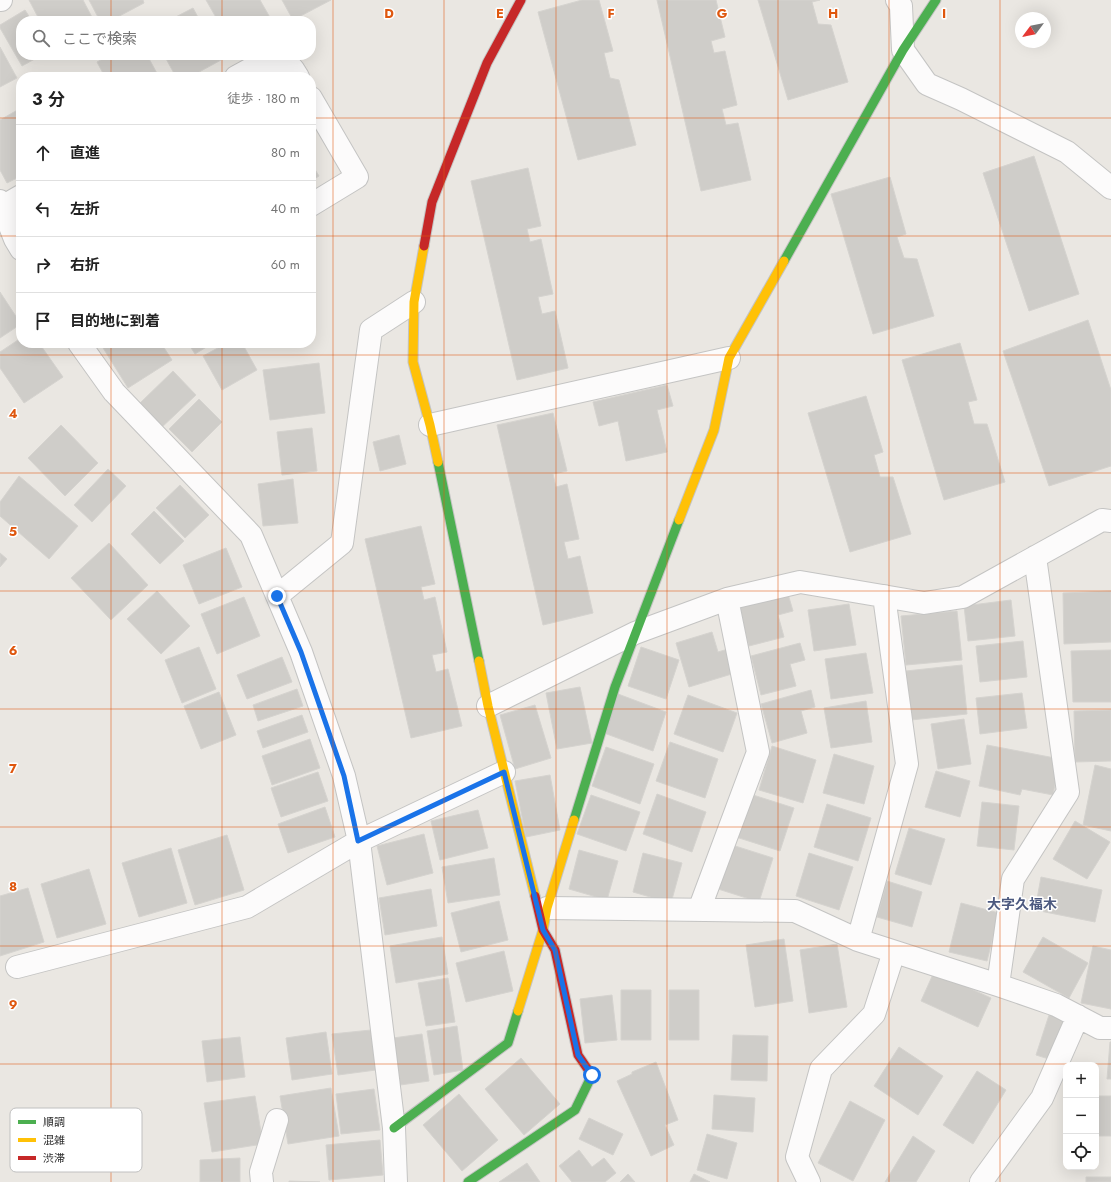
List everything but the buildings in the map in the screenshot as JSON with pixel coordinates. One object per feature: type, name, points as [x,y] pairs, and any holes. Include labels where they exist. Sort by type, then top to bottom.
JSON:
[{"type":"street","points":[[468,1182],[576,1110],[592,1075],[578,1055],[555,950],[543,930],[488,706],[430,425],[413,362],[414,302],[432,202],[487,62],[521,0]]},
{"type":"street","points":[[897,0],[900,6],[903,50],[927,84],[961,99],[1066,152],[1111,188]]},
{"type":"street","points":[[394,1128],[508,1043],[615,687],[714,430],[729,358],[903,50],[936,0]]},
{"type":"street","points":[[245,72],[267,60],[293,69],[295,72]]},
{"type":"street","points":[[316,107],[357,177],[316,202]]},
{"type":"street","points":[[16,198],[1,204],[16,241]]},
{"type":"street","points":[[277,596],[342,543],[370,330],[414,302]]},
{"type":"street","points":[[83,348],[114,392],[251,535],[301,652],[344,776],[358,841],[394,1128],[396,1182]]},
{"type":"street","points":[[430,425],[729,358]]},
{"type":"street","points":[[488,706],[635,633],[727,599],[800,582],[924,603],[964,597],[1102,520],[1111,521]]},
{"type":"street","points":[[998,985],[1013,879],[1068,792],[1035,557]]},
{"type":"street","points":[[858,940],[907,764],[884,596]]},
{"type":"street","points":[[699,910],[758,752],[727,599]]},
{"type":"street","points":[[16,967],[247,907],[358,841],[504,772]]},
{"type":"street","points":[[548,908],[795,911],[858,940],[1056,1005],[1100,1028],[1111,1028]]},
{"type":"street","points":[[809,1182],[797,1157],[822,1070],[874,1014],[894,952]]},
{"type":"street","points":[[981,1182],[1042,1098],[1078,1016]]},
{"type":"street","points":[[262,1182],[261,1172],[278,1120]]},
{"type":"traffic: fast","points":[[784,261],[903,50],[936,0]]},
{"type":"traffic: fast","points":[[438,462],[479,661]]},
{"type":"traffic: fast","points":[[574,820],[615,687],[679,520]]},
{"type":"traffic: fast","points":[[394,1128],[508,1043],[518,1011]]},
{"type":"traffic: fast","points":[[468,1182],[575,1110],[592,1075],[589,1071]]},
{"type":"traffic: slow","points":[[424,246],[414,302],[413,362],[430,425],[438,462]]},
{"type":"traffic: slow","points":[[679,520],[714,430],[729,358],[784,261]]},
{"type":"traffic: slow","points":[[479,661],[488,706],[535,896]]},
{"type":"traffic: slow","points":[[518,1011],[543,930],[547,908],[574,820]]},
{"type":"traffic: jam","points":[[424,246],[432,202],[487,63],[521,0]]},
{"type":"traffic: jam","points":[[535,896],[543,930],[555,950],[578,1055],[589,1071]]},
{"type":"district","name":"大字久福木","points":[[1022,904]]},
{"type":"route","points":[[277,596],[301,652],[344,776],[358,841],[504,772],[543,930],[555,950],[578,1055],[592,1075]]}]
